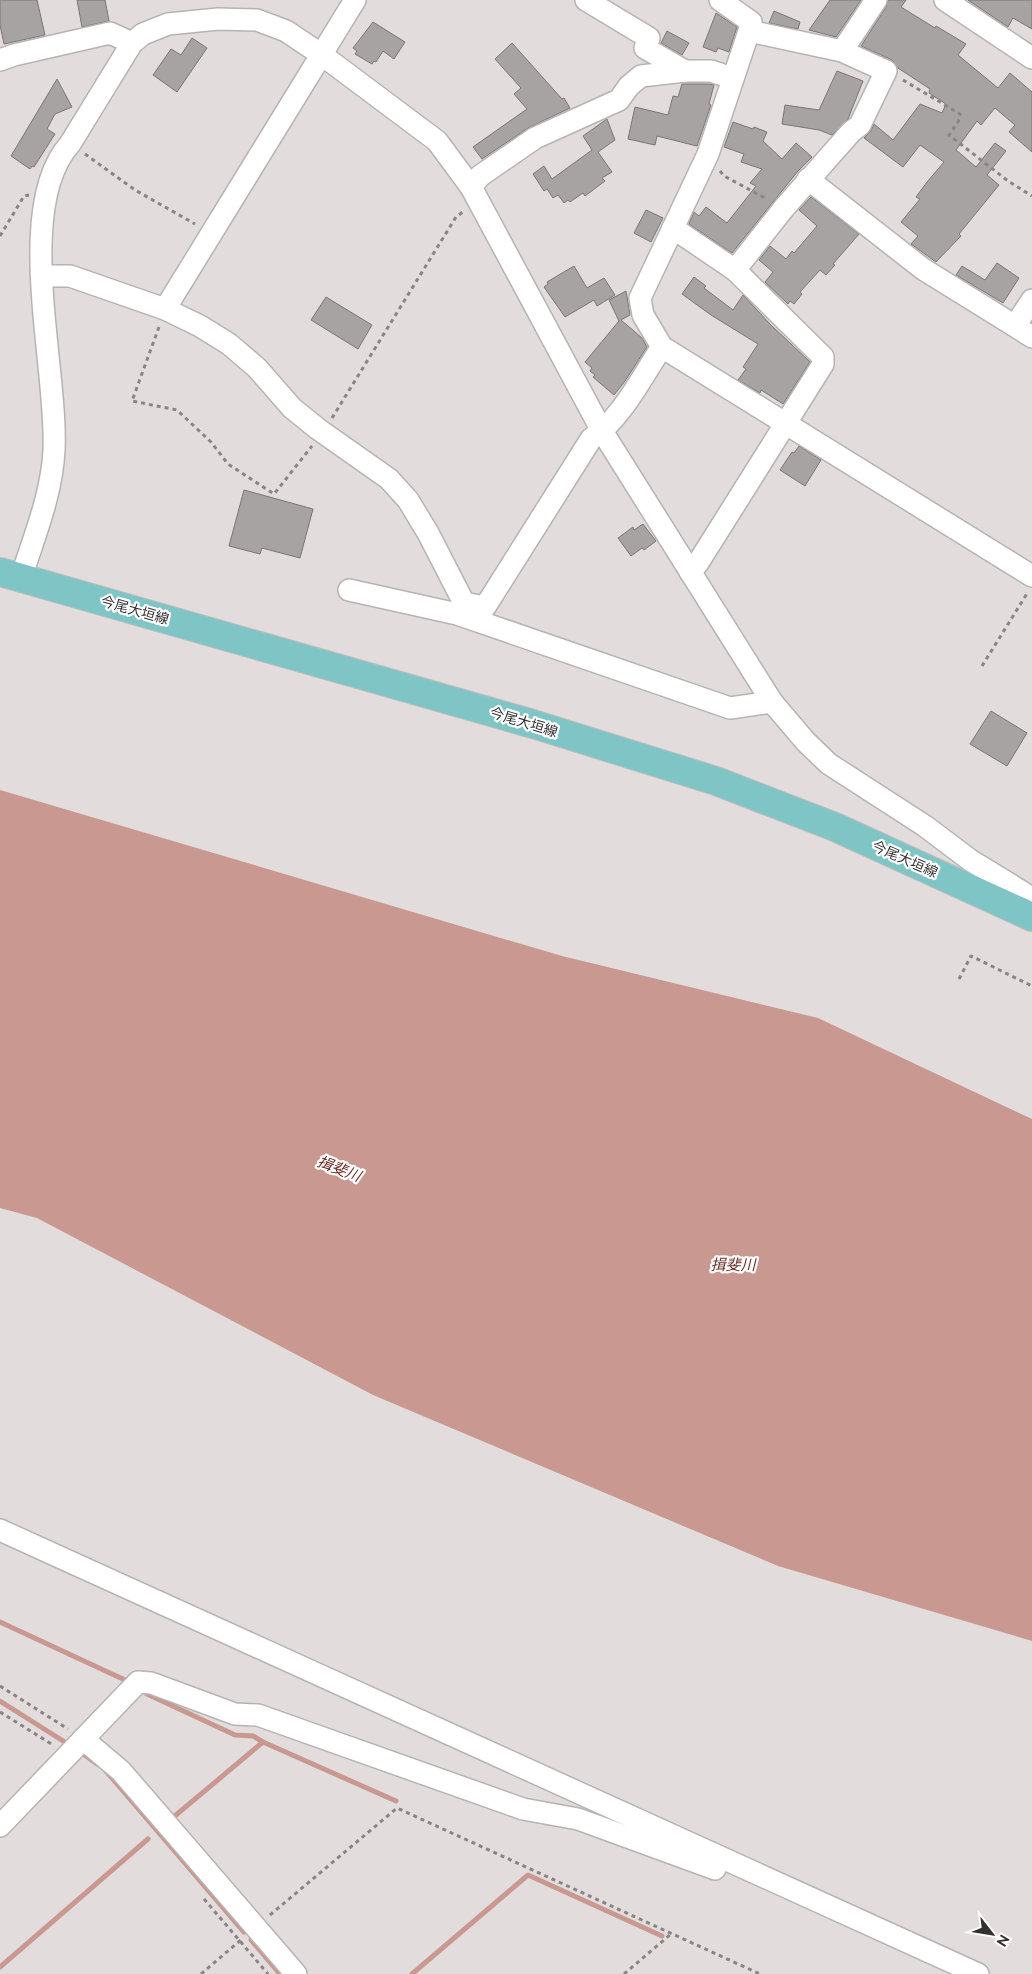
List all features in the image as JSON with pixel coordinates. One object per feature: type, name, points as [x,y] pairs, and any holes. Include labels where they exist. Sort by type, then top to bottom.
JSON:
[{"type":"main road","name":"今尾大垣線","points":[[10,575],[524,721],[716,781],[835,827],[1032,917]]},
{"type":"street","points":[[165,309],[355,0]]},
{"type":"street","points":[[586,0],[649,38],[645,48],[684,70]]},
{"type":"street","points":[[720,0],[751,22],[749,31],[708,154],[640,298],[643,315],[662,347],[1032,576]]},
{"type":"street","points":[[842,51],[876,0]]},
{"type":"street","points":[[945,0],[1032,58]]},
{"type":"street","points":[[10,575],[42,509],[51,476],[54,452],[55,426],[42,276],[41,231],[45,196],[61,154],[70,144],[132,44],[143,34],[168,24],[218,20],[257,10],[322,55],[437,141],[475,194],[602,431],[772,702],[806,742],[830,764],[925,826],[970,860],[1032,898]]},
{"type":"street","points":[[735,270],[808,180],[860,125],[886,71],[842,51],[749,31]]},
{"type":"street","points":[[0,60],[14,55],[110,33],[132,44]]},
{"type":"street","points":[[475,194],[480,176],[535,138],[619,100],[629,86],[641,76],[684,70],[711,71],[732,78]]},
{"type":"street","points":[[808,180],[922,269],[1024,332],[1032,300]]},
{"type":"street","points":[[673,228],[735,270],[824,357],[823,364],[690,572]]},
{"type":"street","points":[[42,276],[70,276],[165,309],[200,326],[229,344],[257,368],[292,408],[389,479],[408,500],[428,533],[464,603],[485,607],[590,439],[602,431],[616,416],[662,347]]},
{"type":"street","points":[[349,590],[457,614],[730,708],[772,702]]},
{"type":"street","points":[[0,1530],[978,1974]]},
{"type":"street","points":[[0,1826],[138,1682],[151,1683],[235,1714],[258,1715],[523,1809],[578,1819],[734,1876],[751,1871]]},
{"type":"street","points":[[83,1739],[121,1771],[248,1934],[296,1974]]},
{"type":"path","points":[[886,71],[960,114],[958,122],[949,135],[1008,181],[1032,196]]},
{"type":"path","points":[[70,144],[135,190],[211,233]]},
{"type":"path","points":[[708,154],[724,176],[784,208]]},
{"type":"path","points":[[165,309],[132,401],[177,410],[211,442],[228,464],[274,494],[323,432],[456,217],[475,194]]},
{"type":"path","points":[[0,236],[24,196],[45,196]]},
{"type":"path","points":[[982,666],[1032,585]]},
{"type":"path","points":[[959,979],[971,956],[1032,986]]},
{"type":"path","points":[[0,1686],[83,1739]]},
{"type":"path","points":[[0,1712],[68,1754]]},
{"type":"path","points":[[201,1974],[396,1808],[760,1974]]},
{"type":"path","points":[[201,1896],[248,1934],[268,1974]]},
{"type":"path","points":[[624,1974],[671,1934]]},
{"type":"water","name":"揖斐川","points":[[0,790],[562,956],[818,1018],[1032,1119],[1032,1641],[778,1566],[373,1395],[37,1218],[0,1208]]},
{"type":"building","points":[[0,0],[37,0],[45,35],[4,44],[0,25]]},
{"type":"building","points":[[77,0],[105,0],[109,21],[82,27]]},
{"type":"building","points":[[830,0],[861,0],[836,37],[809,30]]},
{"type":"building","points":[[888,0],[906,0],[901,7],[966,44],[958,55],[998,88],[1010,73],[1032,92],[1032,152],[1009,132],[1015,125],[995,108],[981,125],[977,121],[956,150],[976,167],[995,143],[1006,151],[987,175],[999,185],[959,234],[961,236],[936,262],[911,244],[918,236],[901,222],[920,199],[916,197],[944,162],[920,145],[903,167],[864,138],[871,131],[874,124],[893,140],[920,104],[942,113],[946,104],[929,93],[930,89],[898,68],[892,60],[861,46],[886,7]]},
{"type":"building","points":[[968,0],[1032,0],[1032,29],[1013,18],[1008,27]]},
{"type":"building","points":[[774,11],[800,22],[798,29],[769,23]]},
{"type":"building","points":[[716,13],[737,27],[729,52],[718,48],[716,52],[703,47]]},
{"type":"building","points":[[373,22],[405,42],[394,59],[383,51],[376,62],[374,61],[372,64],[355,54],[357,51],[353,48]]},
{"type":"building","points":[[667,31],[689,43],[682,55],[661,43]]},
{"type":"building","points":[[192,38],[207,48],[177,92],[153,75],[171,49],[181,55]]},
{"type":"building","points":[[512,43],[562,99],[564,98],[570,108],[528,128],[482,159],[473,147],[527,109],[514,94],[521,88],[495,59]]},
{"type":"building","points":[[837,71],[863,81],[848,119],[832,135],[819,130],[782,124],[785,105],[819,110]]},
{"type":"building","points":[[57,79],[72,107],[55,114],[47,129],[55,134],[34,167],[32,166],[30,169],[11,156]]},
{"type":"building","points":[[682,84],[714,85],[709,104],[711,105],[697,146],[657,136],[655,145],[628,139],[635,107],[668,115],[673,96],[678,97]]},
{"type":"building","points":[[607,119],[615,140],[598,152],[612,172],[602,178],[605,181],[585,196],[583,193],[570,202],[568,200],[564,203],[558,195],[553,198],[547,189],[544,191],[533,174],[544,166],[552,179],[592,150],[583,136]]},
{"type":"building","points":[[733,122],[767,132],[763,141],[782,159],[796,143],[812,157],[798,171],[732,253],[689,224],[694,212],[699,216],[706,207],[727,223],[756,186],[750,183],[762,169],[741,162],[744,154],[724,147]]},
{"type":"building","points":[[811,197],[859,234],[826,275],[820,270],[800,292],[802,294],[794,304],[790,301],[788,304],[765,282],[773,272],[759,260],[770,246],[786,259],[792,251],[794,253],[817,226],[799,210]]},
{"type":"building","points":[[646,210],[663,218],[651,242],[634,233]]},
{"type":"building","points":[[997,263],[1019,278],[1003,303],[956,275],[962,266],[985,280]]},
{"type":"building","points":[[574,266],[587,288],[604,278],[615,295],[597,306],[594,300],[565,317],[544,287],[548,284],[547,282]]},
{"type":"building","points":[[694,277],[706,286],[704,288],[733,310],[743,295],[810,362],[783,404],[761,390],[760,393],[738,380],[746,369],[743,367],[758,344],[711,315],[682,294]]},
{"type":"building","points":[[626,291],[630,315],[621,320],[642,338],[647,347],[614,395],[593,377],[595,375],[590,371],[592,368],[585,362],[619,321],[609,300]]},
{"type":"building","points":[[326,297],[372,325],[358,349],[311,320]]},
{"type":"building","points":[[799,446],[821,460],[805,486],[780,470],[792,452],[794,453]]},
{"type":"building","points":[[244,490],[313,509],[300,558],[262,548],[260,554],[229,546]]},
{"type":"building","points":[[643,524],[656,541],[644,550],[642,548],[631,556],[618,538],[633,527],[634,530]]},
{"type":"building","points":[[991,711],[1027,733],[1007,766],[970,744]]},
{"type":"waterway","points":[[0,1622],[125,1680]]},
{"type":"waterway","points":[[147,1694],[235,1735],[253,1736],[263,1742],[170,1820]]},
{"type":"waterway","points":[[0,1701],[71,1746]]},
{"type":"waterway","points":[[263,1742],[396,1801]]},
{"type":"waterway","points":[[82,1753],[97,1764]]},
{"type":"waterway","points":[[106,1771],[244,1932]]},
{"type":"waterway","points":[[0,1967],[148,1839]]},
{"type":"waterway","points":[[412,1974],[528,1875],[662,1936]]},
{"type":"waterway","points":[[251,1940],[280,1974]]}]
